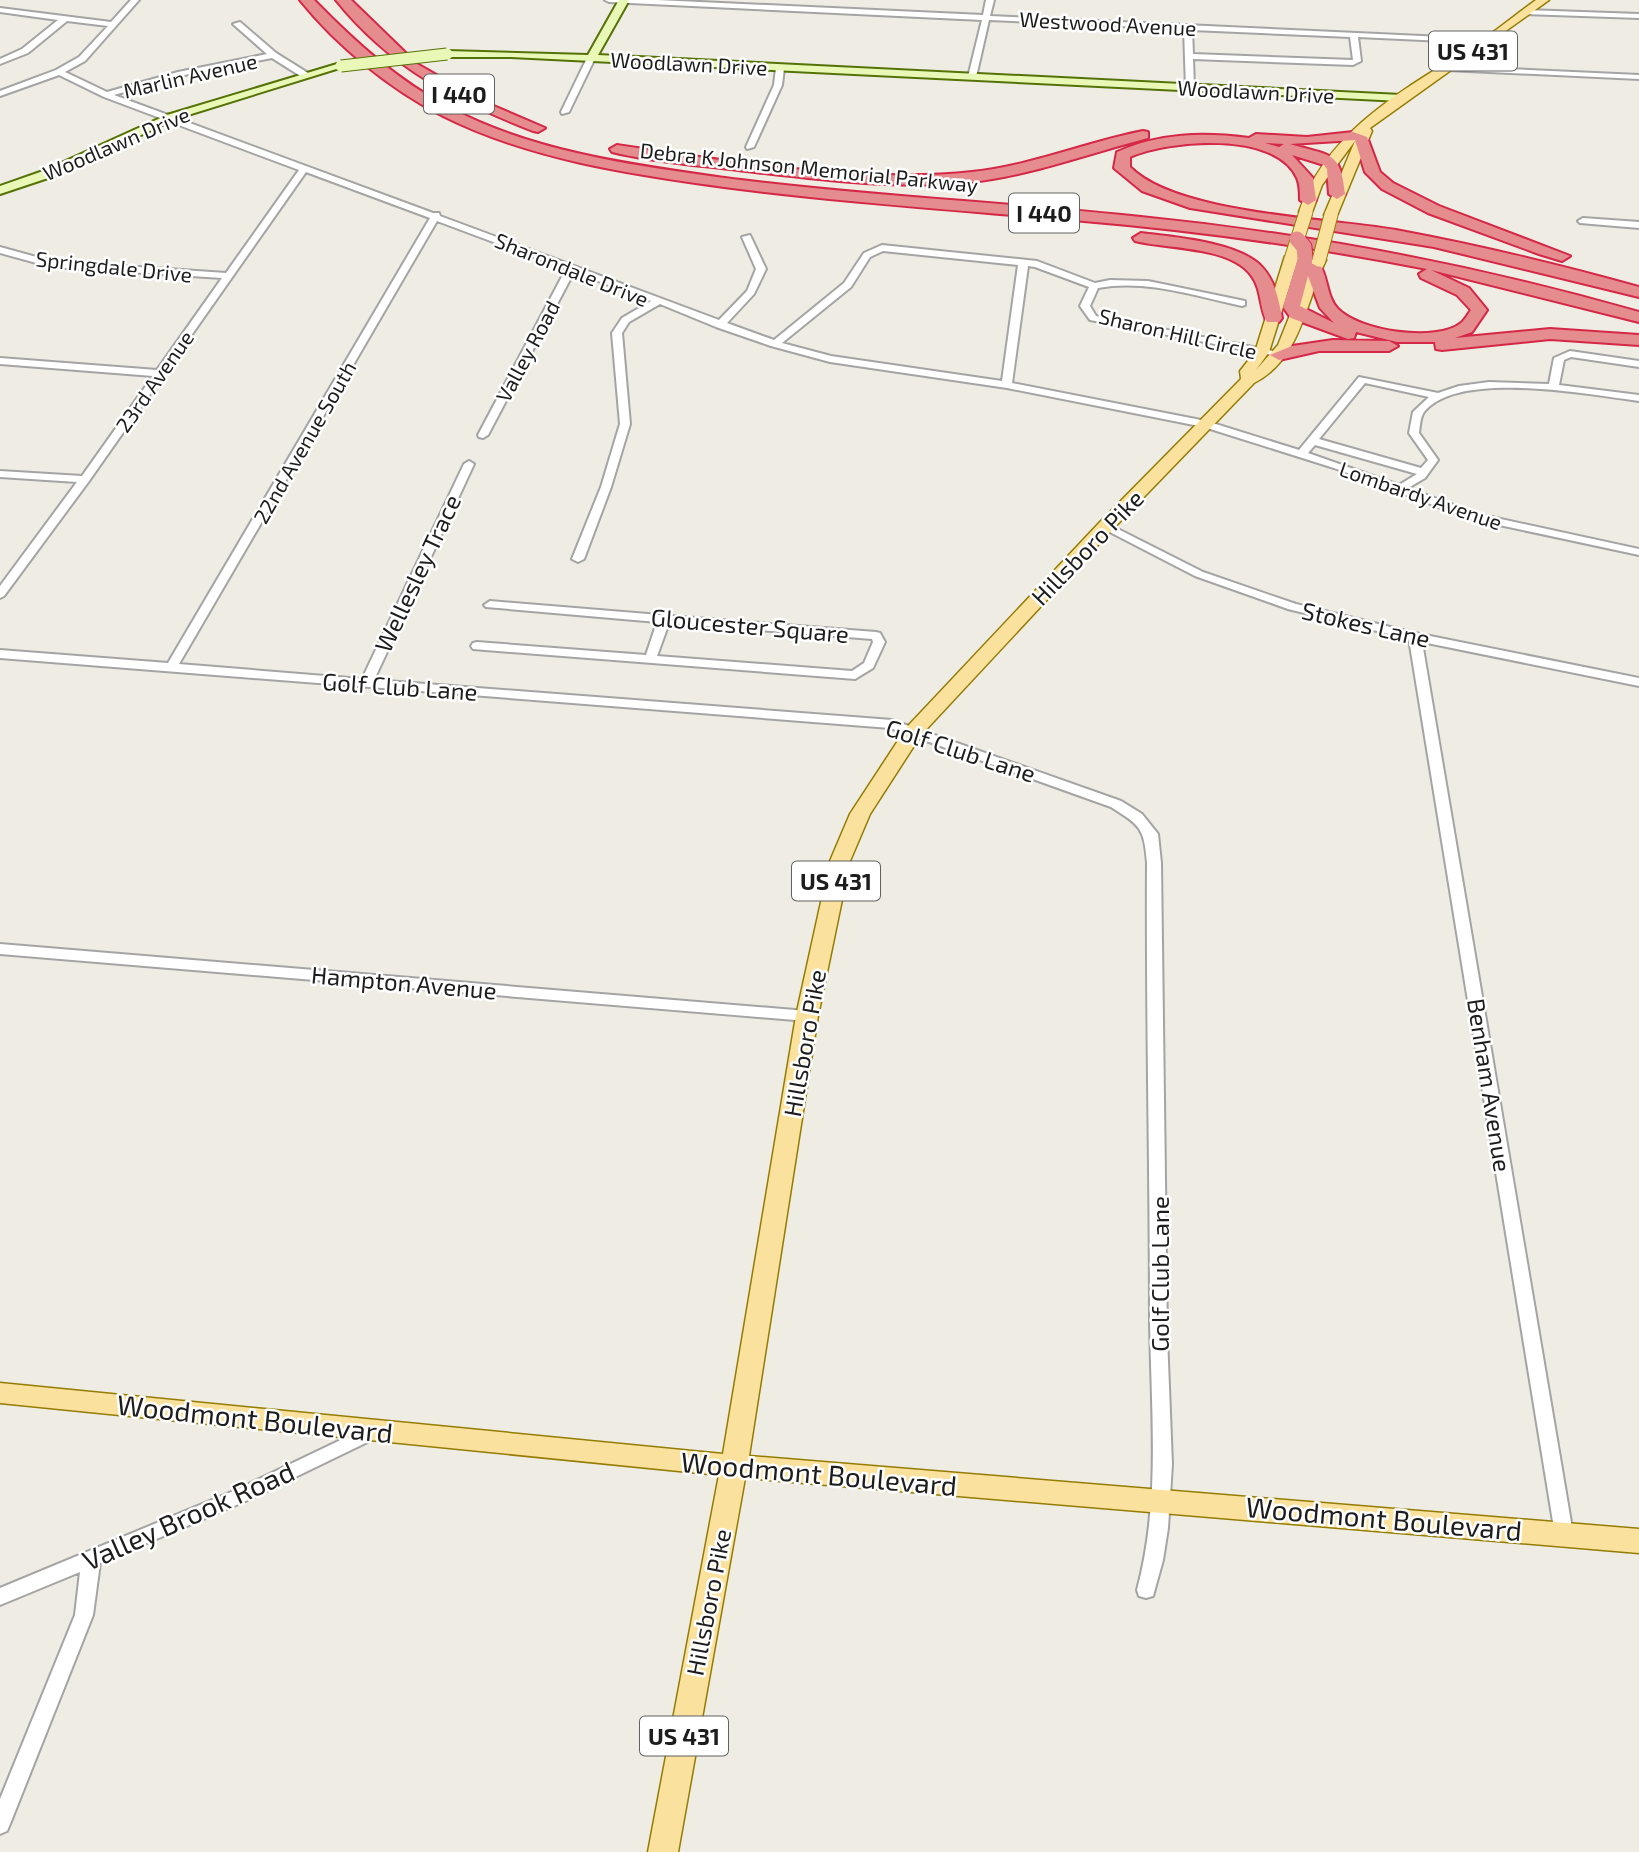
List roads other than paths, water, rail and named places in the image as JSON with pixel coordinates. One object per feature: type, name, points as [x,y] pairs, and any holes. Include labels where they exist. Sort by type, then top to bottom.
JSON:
[{"type":"highway","name":"Debra K Johnson Memorial Parkway","points":[[307,0],[345,41],[390,77],[449,113],[556,151],[661,174],[791,190],[1288,238],[1434,264],[1568,296],[1639,317]]},
{"type":"highway","name":"I 440","points":[[343,0],[412,67],[477,104],[548,131]]},
{"type":"highway","points":[[449,113],[495,136],[550,157],[628,176],[746,194],[1163,240],[1221,253],[1254,268],[1270,297],[1273,318]]},
{"type":"highway","name":"Debra K Johnson Memorial Parkway","points":[[1252,137],[1211,132],[1158,133],[1096,145],[1059,159],[1007,172],[916,179],[717,163],[600,146],[672,163],[787,177],[1289,225],[1507,266],[1639,301]]},
{"type":"highway","points":[[1252,137],[1307,141],[1358,138],[1375,175],[1391,188],[1491,231],[1639,283]]},
{"type":"highway","points":[[1252,137],[1329,162],[1335,168],[1337,194]]},
{"type":"highway","points":[[1307,206],[1304,177],[1296,167],[1266,147],[1234,141],[1162,140],[1135,146],[1122,155],[1122,168],[1134,182],[1166,196],[1449,245],[1639,292]]},
{"type":"highway","points":[[746,194],[1140,230],[1374,260],[1426,273],[1459,288],[1474,299],[1479,310],[1466,328],[1430,338],[1392,338],[1347,325],[1331,312],[1307,261],[1304,247],[1297,239]]},
{"type":"highway","points":[[1307,261],[1292,301],[1291,307],[1297,314],[1336,330],[1403,346]]},
{"type":"highway","points":[[1270,354],[1330,345],[1422,347],[1550,334],[1639,340]]},
{"type":"main road","points":[[591,58],[624,0]]},
{"type":"main road","name":"US 431","points":[[1401,98],[1543,0]]},
{"type":"main road","name":"Woodlawn Drive","points":[[0,190],[50,173],[171,117],[305,75],[341,66],[447,54],[591,58],[1401,98]]},
{"type":"main road","name":"Hillsboro Pike","points":[[1297,239],[1307,206],[1329,162],[1401,98]]},
{"type":"main road","name":"Hillsboro Pike","points":[[663,1852],[734,1466],[807,1016],[840,861],[860,814],[885,772],[914,732],[1106,526],[1249,380],[1264,375],[1270,354],[1273,318],[1331,215],[1358,138]]},
{"type":"main road","name":"Hillsboro Pike","points":[[1270,354],[1297,314]]},
{"type":"main road","name":"Woodmont Boulevard","points":[[0,1393],[867,1479],[1161,1499],[1639,1541]]},
{"type":"street","points":[[0,94],[59,72],[82,59],[135,0]]},
{"type":"street","name":"Westwood Avenue","points":[[610,0],[1487,41]]},
{"type":"street","points":[[972,77],[990,0]]},
{"type":"street","points":[[0,10],[113,24]]},
{"type":"street","points":[[1526,12],[1639,16]]},
{"type":"street","points":[[0,62],[25,51],[65,18]]},
{"type":"street","points":[[237,24],[273,55],[305,75]]},
{"type":"street","points":[[1188,27],[1191,88]]},
{"type":"street","points":[[1189,56],[1353,63],[1357,61],[1354,35]]},
{"type":"street","name":"Marlin Avenue","points":[[107,94],[178,74],[273,55]]},
{"type":"street","points":[[565,111],[591,58]]},
{"type":"street","points":[[750,147],[778,85],[780,68]]},
{"type":"street","points":[[1447,68],[1639,77]]},
{"type":"street","name":"Sharondale Drive","points":[[59,72],[107,94],[436,215],[719,326],[775,344],[830,359],[1007,384],[1206,424]]},
{"type":"street","name":"23rd Avenue","points":[[0,594],[85,479],[305,167]]},
{"type":"street","name":"22nd Avenue South","points":[[171,668],[436,215]]},
{"type":"street","points":[[1583,221],[1639,225]]},
{"type":"street","points":[[719,326],[751,292],[761,268],[747,237]]},
{"type":"street","points":[[775,344],[848,285],[867,255],[882,248],[1023,265],[1037,264],[1094,286]]},
{"type":"street","name":"Springdale Drive","points":[[0,250],[51,264],[229,276]]},
{"type":"street","points":[[1007,384],[1023,265]]},
{"type":"street","name":"Valley Road","points":[[483,435],[571,268]]},
{"type":"street","name":"Sharon Hill Circle","points":[[1242,303],[1130,283],[1094,286],[1085,306],[1093,318],[1270,354]]},
{"type":"street","points":[[578,559],[606,487],[625,424],[617,333],[625,320],[657,302]]},
{"type":"street","points":[[1554,387],[1559,358],[1570,354],[1639,363]]},
{"type":"street","points":[[0,361],[160,373]]},
{"type":"street","points":[[1423,472],[1308,447],[1363,379],[1438,396]]},
{"type":"street","points":[[1398,490],[1423,472],[1433,460],[1414,433],[1418,412],[1438,396],[1455,390],[1513,384],[1639,398]]},
{"type":"street","name":"Lombardy Avenue","points":[[1206,424],[1308,447],[1398,490],[1475,517],[1639,552]]},
{"type":"street","name":"Wellesley Trace","points":[[366,683],[469,464]]},
{"type":"street","points":[[0,474],[85,479]]},
{"type":"street","name":"Stokes Lane","points":[[1106,526],[1199,573],[1292,607],[1415,637],[1639,682]]},
{"type":"street","name":"Gloucester Square","points":[[477,646],[855,675],[869,665],[879,642],[876,636],[490,605]]},
{"type":"street","points":[[650,660],[665,617]]},
{"type":"street","name":"Benham Avenue","points":[[1415,637],[1564,1534]]},
{"type":"street","name":"Golf Club Lane","points":[[0,654],[892,724],[1116,804],[1137,817],[1151,834],[1154,863],[1161,1499],[1156,1557],[1146,1590]]},
{"type":"street","name":"Hampton Avenue","points":[[0,949],[807,1016]]},
{"type":"street","name":"Valley Brook Road","points":[[0,1597],[242,1495],[375,1430]]},
{"type":"street","points":[[0,1824],[84,1615],[91,1559]]}]
